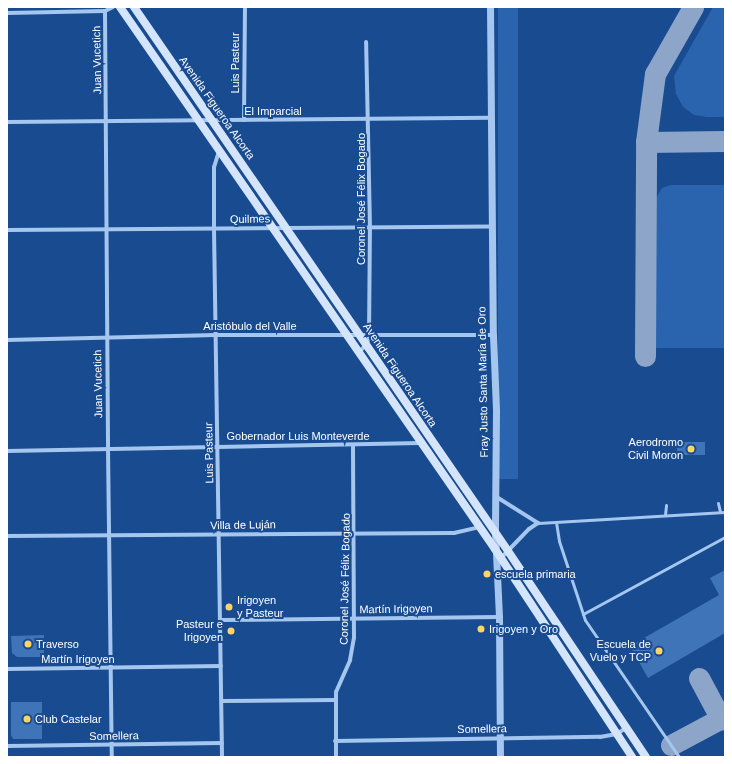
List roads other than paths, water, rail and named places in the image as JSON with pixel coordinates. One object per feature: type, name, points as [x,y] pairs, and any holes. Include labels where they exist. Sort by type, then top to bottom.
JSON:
[{"type":"main road","name":"Avenida Figueroa Alcorta","points":[[120,7],[495,549],[632,757]]},
{"type":"main road","name":"Avenida Figueroa Alcorta","points":[[134,7],[508,551],[646,757]]},
{"type":"street","points":[[7,13],[105,11],[113,7]]},
{"type":"street","name":"Luis Pasteur","points":[[244,120],[245,7]]},
{"type":"street","name":"Fray Justo Santa María de Oro","points":[[490,7],[493,335],[496,411],[495,549],[499,617],[500,757]]},
{"type":"street","name":"Juan Vucetich","points":[[105,11],[112,757]]},
{"type":"street","name":"Coronel José Félix Bogado","points":[[359,352],[366,344],[369,336],[369,119],[366,42]]},
{"type":"street","name":"El Imparcial","points":[[7,122],[490,118]]},
{"type":"street","name":"Luis Pasteur","points":[[219,150],[214,167],[214,229],[222,757]]},
{"type":"street","name":"Quilmes","points":[[7,230],[493,227]]},
{"type":"street","name":"Aristóbulo del Valle","points":[[7,340],[216,335],[493,335]]},
{"type":"street","name":"Gobernador Luis Monteverde","points":[[7,451],[421,443]]},
{"type":"street","name":"Coronel José Félix Bogado","points":[[336,757],[336,692],[353,652],[355,619],[353,445]]},
{"type":"street","points":[[495,496],[538,523],[529,529],[501,558]]},
{"type":"street","name":"Villa de Luján","points":[[7,536],[454,533],[479,527]]},
{"type":"street","name":"Martín Irigoyen","points":[[221,620],[499,617]]},
{"type":"street","name":"Martín Irigoyen","points":[[7,669],[221,666]]},
{"type":"street","points":[[222,701],[335,700]]},
{"type":"street","name":"Somellera","points":[[336,741],[500,737],[600,737],[617,734],[627,727]]},
{"type":"street","name":"Somellera","points":[[7,746],[222,743]]},
{"type":"lane","points":[[718,503],[720,512]]},
{"type":"lane","points":[[665,515],[666,505]]},
{"type":"lane","points":[[538,523],[725,512]]},
{"type":"lane","points":[[556,522],[559,541],[583,614],[679,757]]},
{"type":"lane","points":[[583,614],[725,537]]},
{"type":"place","name":"Aerodromo Civil Moron","points":[[691,449]]},
{"type":"place","name":"escuela primaria","points":[[487,574]]},
{"type":"place","name":"Irigoyen y Pasteur","points":[[229,607]]},
{"type":"place","name":"Irigoyen y Oro","points":[[481,629]]},
{"type":"place","name":"Pasteur e Irigoyen","points":[[231,631]]},
{"type":"place","name":"Traverso","points":[[28,644]]},
{"type":"place","name":"Escuela de Vuelo y TCP","points":[[659,651]]},
{"type":"place","name":"Club Castelar","points":[[27,719]]}]
